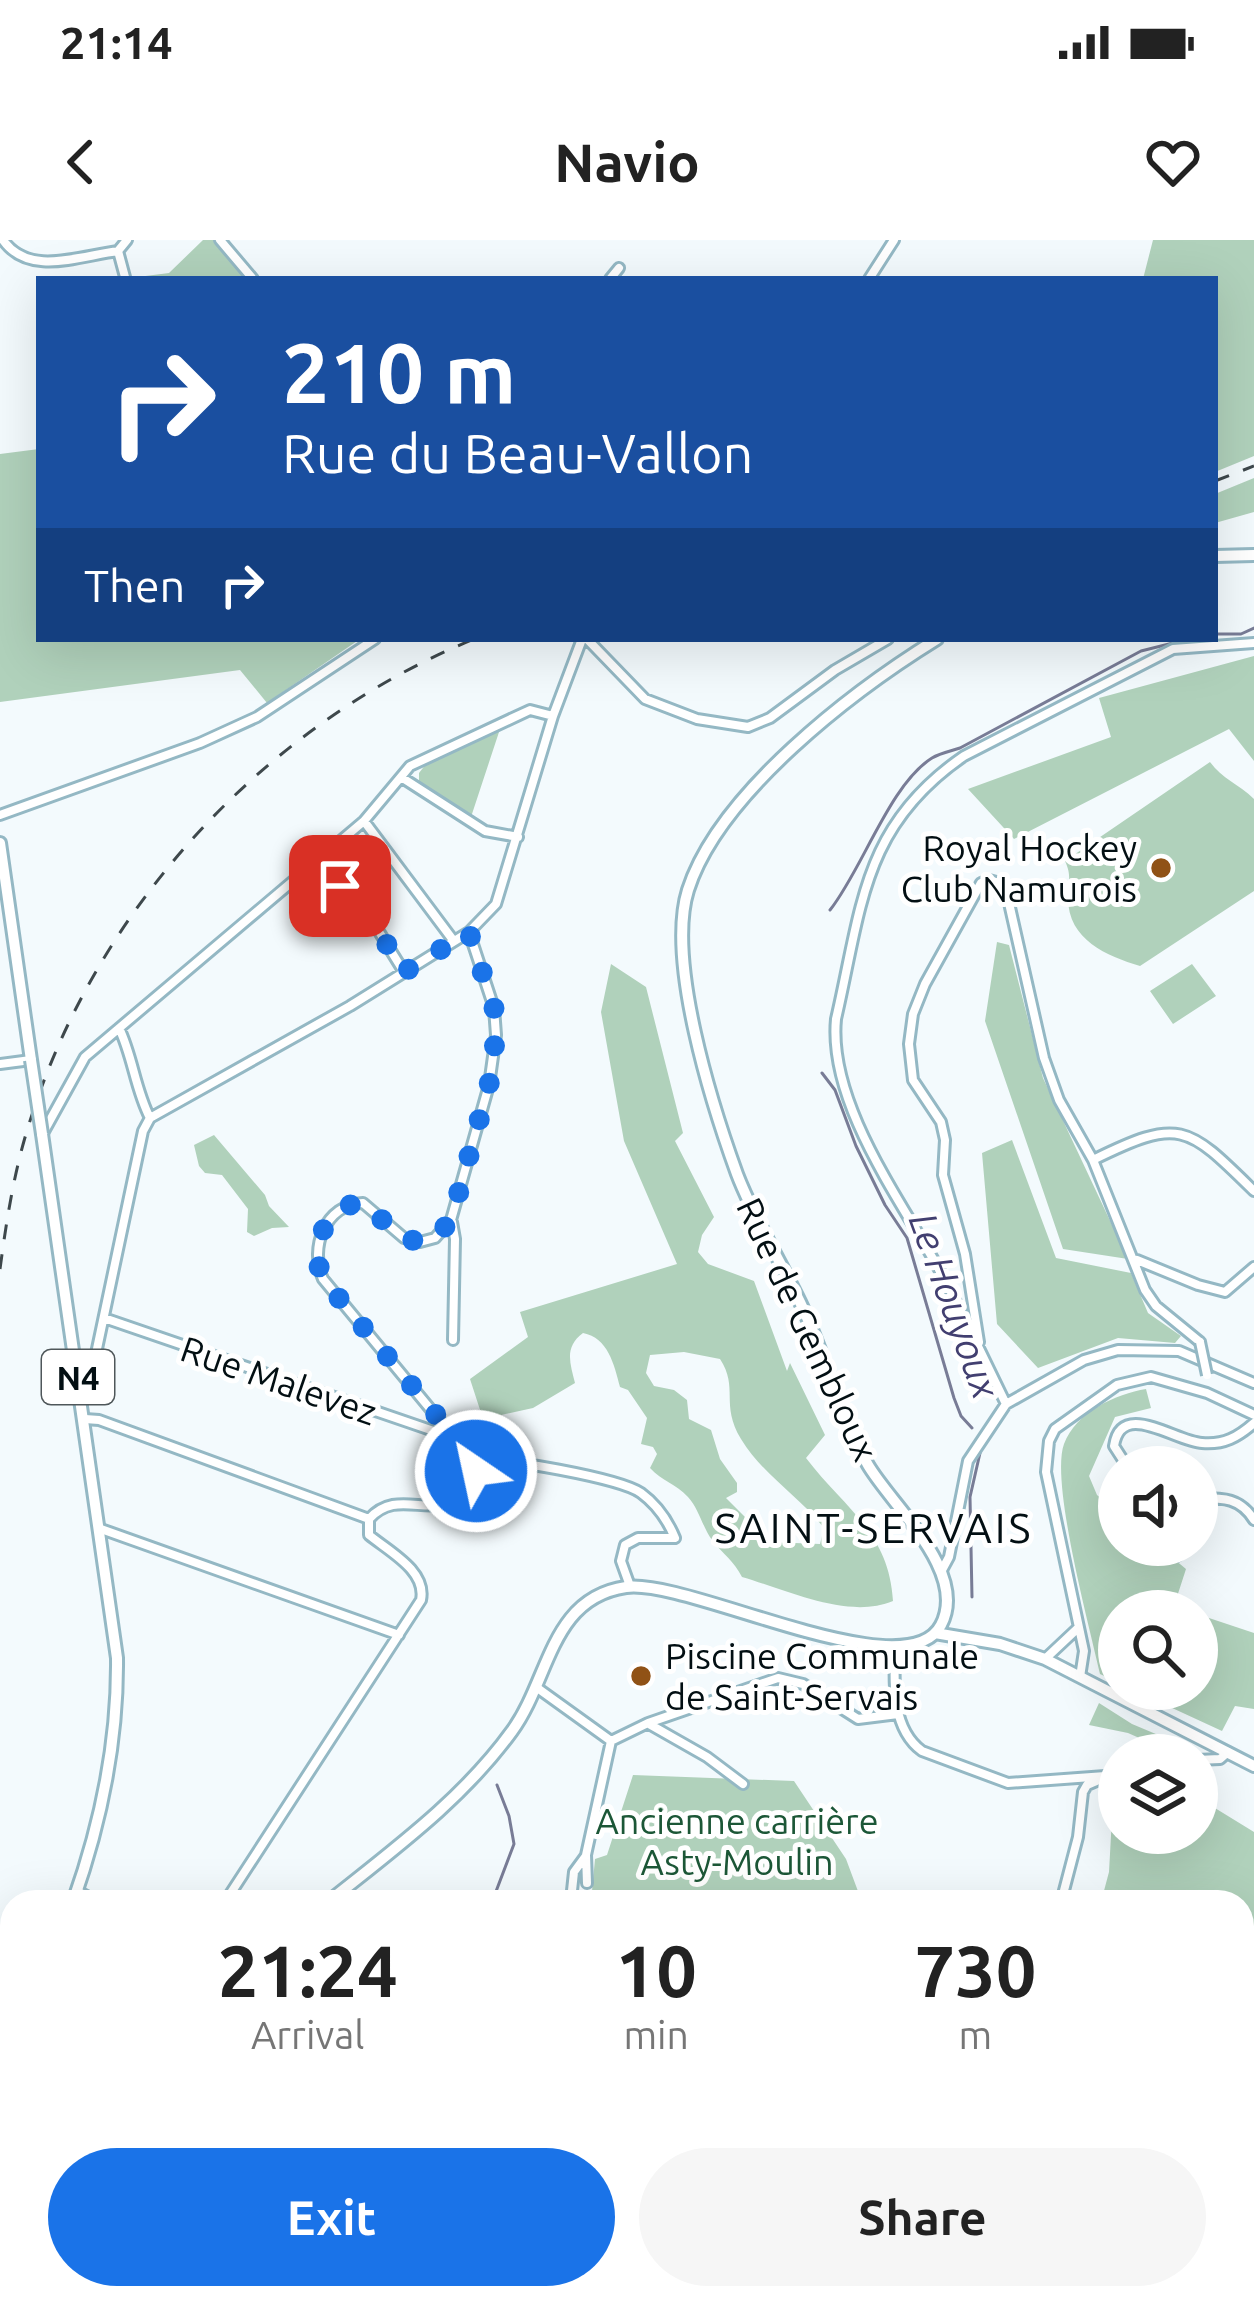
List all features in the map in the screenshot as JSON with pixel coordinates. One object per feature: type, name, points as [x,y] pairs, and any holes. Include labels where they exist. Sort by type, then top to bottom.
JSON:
[{"type":"main road","points":[[1218,556],[1254,555]]},
{"type":"main road","name":"Rue de Gembloux","points":[[933,642],[833,713],[780,760],[723,824],[688,891],[683,947],[699,1045],[738,1174],[800,1302],[845,1422],[871,1470],[942,1570]]},
{"type":"main road","name":"N4","points":[[0,843],[115,1629],[117,1688],[102,1814],[77,1890]]},
{"type":"main road","points":[[935,1633],[946,1605],[942,1570]]},
{"type":"main road","points":[[343,1890],[430,1820],[511,1733],[570,1616],[586,1601],[630,1586],[667,1590],[784,1625],[895,1648],[935,1633],[1000,1644],[1045,1659],[1254,1766]]},
{"type":"street","points":[[3,240],[11,252],[31,263],[118,251],[127,240]]},
{"type":"street","points":[[220,240],[250,276]]},
{"type":"street","points":[[871,276],[894,240]]},
{"type":"street","points":[[118,251],[125,276]]},
{"type":"street","points":[[612,276],[619,268]]},
{"type":"street","points":[[0,815],[200,743],[257,717],[370,642]]},
{"type":"street","points":[[79,1382],[87,1380],[94,1363],[142,1131],[150,1118],[469,932],[496,904],[554,716],[584,642]]},
{"type":"street","points":[[588,642],[645,699],[698,719],[748,727],[770,718],[883,642]]},
{"type":"street","points":[[1006,1404],[864,1134],[836,1062],[836,1019],[874,862],[917,791],[964,756],[1173,650],[1254,643]]},
{"type":"street","points":[[42,1134],[74,1073],[119,1028],[364,821],[410,766],[530,710],[554,716]]},
{"type":"street","points":[[400,777],[485,831],[518,837]]},
{"type":"street","points":[[364,821],[453,941]]},
{"type":"street","points":[[314,864],[365,909],[404,972]]},
{"type":"street","points":[[984,1359],[965,1254],[943,1175],[945,1140],[913,1080],[909,1044],[926,984],[981,883],[989,880],[1000,883],[1009,903],[1044,1058],[1059,1100],[1093,1160],[1145,1290],[1156,1306],[1201,1342],[1207,1393]]},
{"type":"street","points":[[1009,903],[1022,892]]},
{"type":"street","points":[[233,1890],[421,1600],[419,1576],[369,1534],[369,1519],[377,1509],[393,1503],[437,1508],[453,1504],[474,1481],[473,1459],[323,1279],[316,1261],[320,1235],[343,1207],[352,1204],[362,1203],[404,1238],[420,1242],[435,1238],[451,1220],[489,1085],[496,1035],[494,1008],[469,932]]},
{"type":"street","points":[[119,1028],[150,1118]]},
{"type":"street","points":[[0,1064],[32,1060]]},
{"type":"street","points":[[1093,1160],[1142,1136],[1183,1133],[1209,1147],[1254,1191]]},
{"type":"street","points":[[451,1220],[455,1239],[453,1340]]},
{"type":"street","points":[[1136,1259],[1226,1292],[1254,1267]]},
{"type":"street","name":"Rue Malevez","points":[[104,1318],[455,1438]]},
{"type":"street","points":[[942,1570],[949,1557],[968,1461],[1006,1404],[1084,1360],[1118,1349],[1179,1351],[1254,1383]]},
{"type":"street","points":[[1080,1677],[1084,1652],[1046,1472],[1055,1429],[1117,1385],[1151,1376],[1207,1393],[1254,1419],[1228,1442],[1215,1443],[1190,1442],[1148,1425],[1125,1425],[1114,1439],[1115,1446]]},
{"type":"street","points":[[85,1419],[99,1420],[369,1519]]},
{"type":"street","points":[[473,1459],[573,1472],[640,1492],[663,1515],[675,1538],[638,1538],[625,1545],[621,1561],[630,1586]]},
{"type":"street","points":[[1218,1499],[1245,1506],[1254,1520]]},
{"type":"street","points":[[101,1529],[400,1635]]},
{"type":"street","points":[[1045,1659],[1078,1627]]},
{"type":"street","points":[[895,1648],[898,1714],[911,1743],[922,1751],[986,1777],[1030,1784],[1098,1777]]},
{"type":"street","points":[[610,1741],[778,1678],[791,1678],[858,1719],[898,1714]]},
{"type":"street","points":[[536,1687],[610,1741]]},
{"type":"street","points":[[648,1723],[743,1784]]},
{"type":"street","points":[[587,1883],[586,1855],[610,1741]]},
{"type":"street","points":[[1218,1759],[1228,1752]]},
{"type":"street","points":[[1064,1890],[1084,1792],[1087,1785],[1098,1781]]},
{"type":"street","points":[[572,1890],[574,1872],[586,1855]]},
{"type":"green space","points":[[203,240],[214,240],[244,276],[146,276],[169,273]]},
{"type":"green space","points":[[1153,240],[1254,240],[1254,456],[1218,471],[1218,276],[1144,276]]},
{"type":"green space","points":[[36,449],[36,642],[356,642],[267,703],[240,670],[0,702],[0,454]]},
{"type":"green space","points":[[1254,478],[1254,512],[1218,522],[1218,493]]},
{"type":"green space","points":[[1254,656],[1254,761],[1229,729],[1014,839],[968,789],[1111,737],[1099,698]]},
{"type":"green space","points":[[500,729],[471,817],[419,782],[426,764]]},
{"type":"green space","name":"Royal Hockey Club Namurois","points":[[1210,762],[1254,799],[1254,891],[1140,966],[1103,951],[1075,925],[1065,861]]},
{"type":"green space","points":[[997,942],[1009,945],[1043,1078],[1128,1259],[1063,1249],[985,1021]]},
{"type":"green space","points":[[611,964],[646,987],[683,1133],[675,1141],[714,1217],[698,1252],[708,1264],[754,1281],[787,1371],[790,1363],[825,1435],[806,1458],[874,1539],[890,1577],[893,1601],[875,1606],[837,1605],[742,1577],[712,1540],[688,1497],[650,1468],[657,1454],[653,1447],[641,1444],[647,1418],[628,1390],[620,1387],[609,1353],[592,1336],[583,1333],[571,1350],[575,1383],[533,1408],[483,1419],[470,1379],[528,1337],[520,1312],[677,1264],[624,1141],[601,1012]],"holes":[[[684,1352],[720,1359],[741,1439],[824,1528],[820,1544],[770,1542],[726,1498],[737,1492],[737,1483],[720,1459],[711,1430],[689,1419],[687,1400],[674,1390],[654,1386],[646,1373],[650,1355]]]},
{"type":"green space","points":[[1192,964],[1216,996],[1173,1024],[1150,991]]},
{"type":"green space","points":[[214,1135],[289,1227],[254,1236],[247,1232],[248,1209],[222,1175],[205,1173],[199,1166],[194,1145]]},
{"type":"green space","points":[[1012,1140],[1056,1258],[1131,1273],[1148,1313],[1181,1336],[1175,1343],[1118,1338],[1038,1368],[997,1324],[982,1153]]},
{"type":"green space","points":[[1146,1389],[1151,1408],[1115,1417],[1102,1446],[1098,1446],[1089,1476],[1098,1496],[1098,1566],[1186,1569],[1179,1590],[1098,1590],[1098,1665],[1067,1521],[1061,1463],[1064,1444],[1078,1423],[1122,1395]]},
{"type":"green space","points":[[1218,1621],[1254,1633],[1254,1709],[1235,1706],[1222,1731],[1176,1710],[1218,1710]]},
{"type":"green space","points":[[1098,1705],[1098,1710],[1110,1710],[1156,1734],[1130,1734],[1089,1725]]},
{"type":"green space","name":"Ancienne carrière Asty-Moulin","points":[[633,1775],[794,1781],[846,1859],[858,1890],[592,1890],[595,1859],[607,1855]]},
{"type":"green space","points":[[1218,1810],[1254,1832],[1254,1890],[1104,1890],[1110,1854],[1218,1854]]},
{"type":"waterway","name":"Le Houyoux","points":[[1218,634],[1241,634],[1254,628]]},
{"type":"waterway","name":"Le Houyoux","points":[[830,910],[903,787],[932,758],[960,748],[1141,651],[1177,642]]},
{"type":"waterway","name":"Le Houyoux","points":[[822,1073],[835,1090],[885,1205],[907,1238],[954,1398],[972,1428]]},
{"type":"waterway","name":"Le Houyoux","points":[[972,1597],[970,1497],[980,1453]]},
{"type":"waterway","name":"Le Houyoux","points":[[497,1785],[514,1844],[497,1890]]},
{"type":"railway","points":[[1218,480],[1254,466]]},
{"type":"railway","points":[[0,1269],[21,1151],[55,1053],[94,976],[140,903],[195,836],[256,776],[324,722],[397,676],[468,642]]},
{"type":"place","name":"Royal Hockey Club Namurois","points":[[1161,868]]},
{"type":"place","name":"Piscine Communale de Saint-Servais","points":[[641,1676]]},
{"type":"district","name":"SAINT-SERVAIS","points":[[874,1527]]},
{"type":"route","points":[[340,886],[365,909],[404,972],[469,932],[494,1008],[496,1035],[489,1085],[451,1220],[435,1238],[420,1242],[404,1238],[362,1203],[352,1204],[343,1207],[320,1235],[316,1261],[323,1279],[467,1452],[476,1471]]}]
